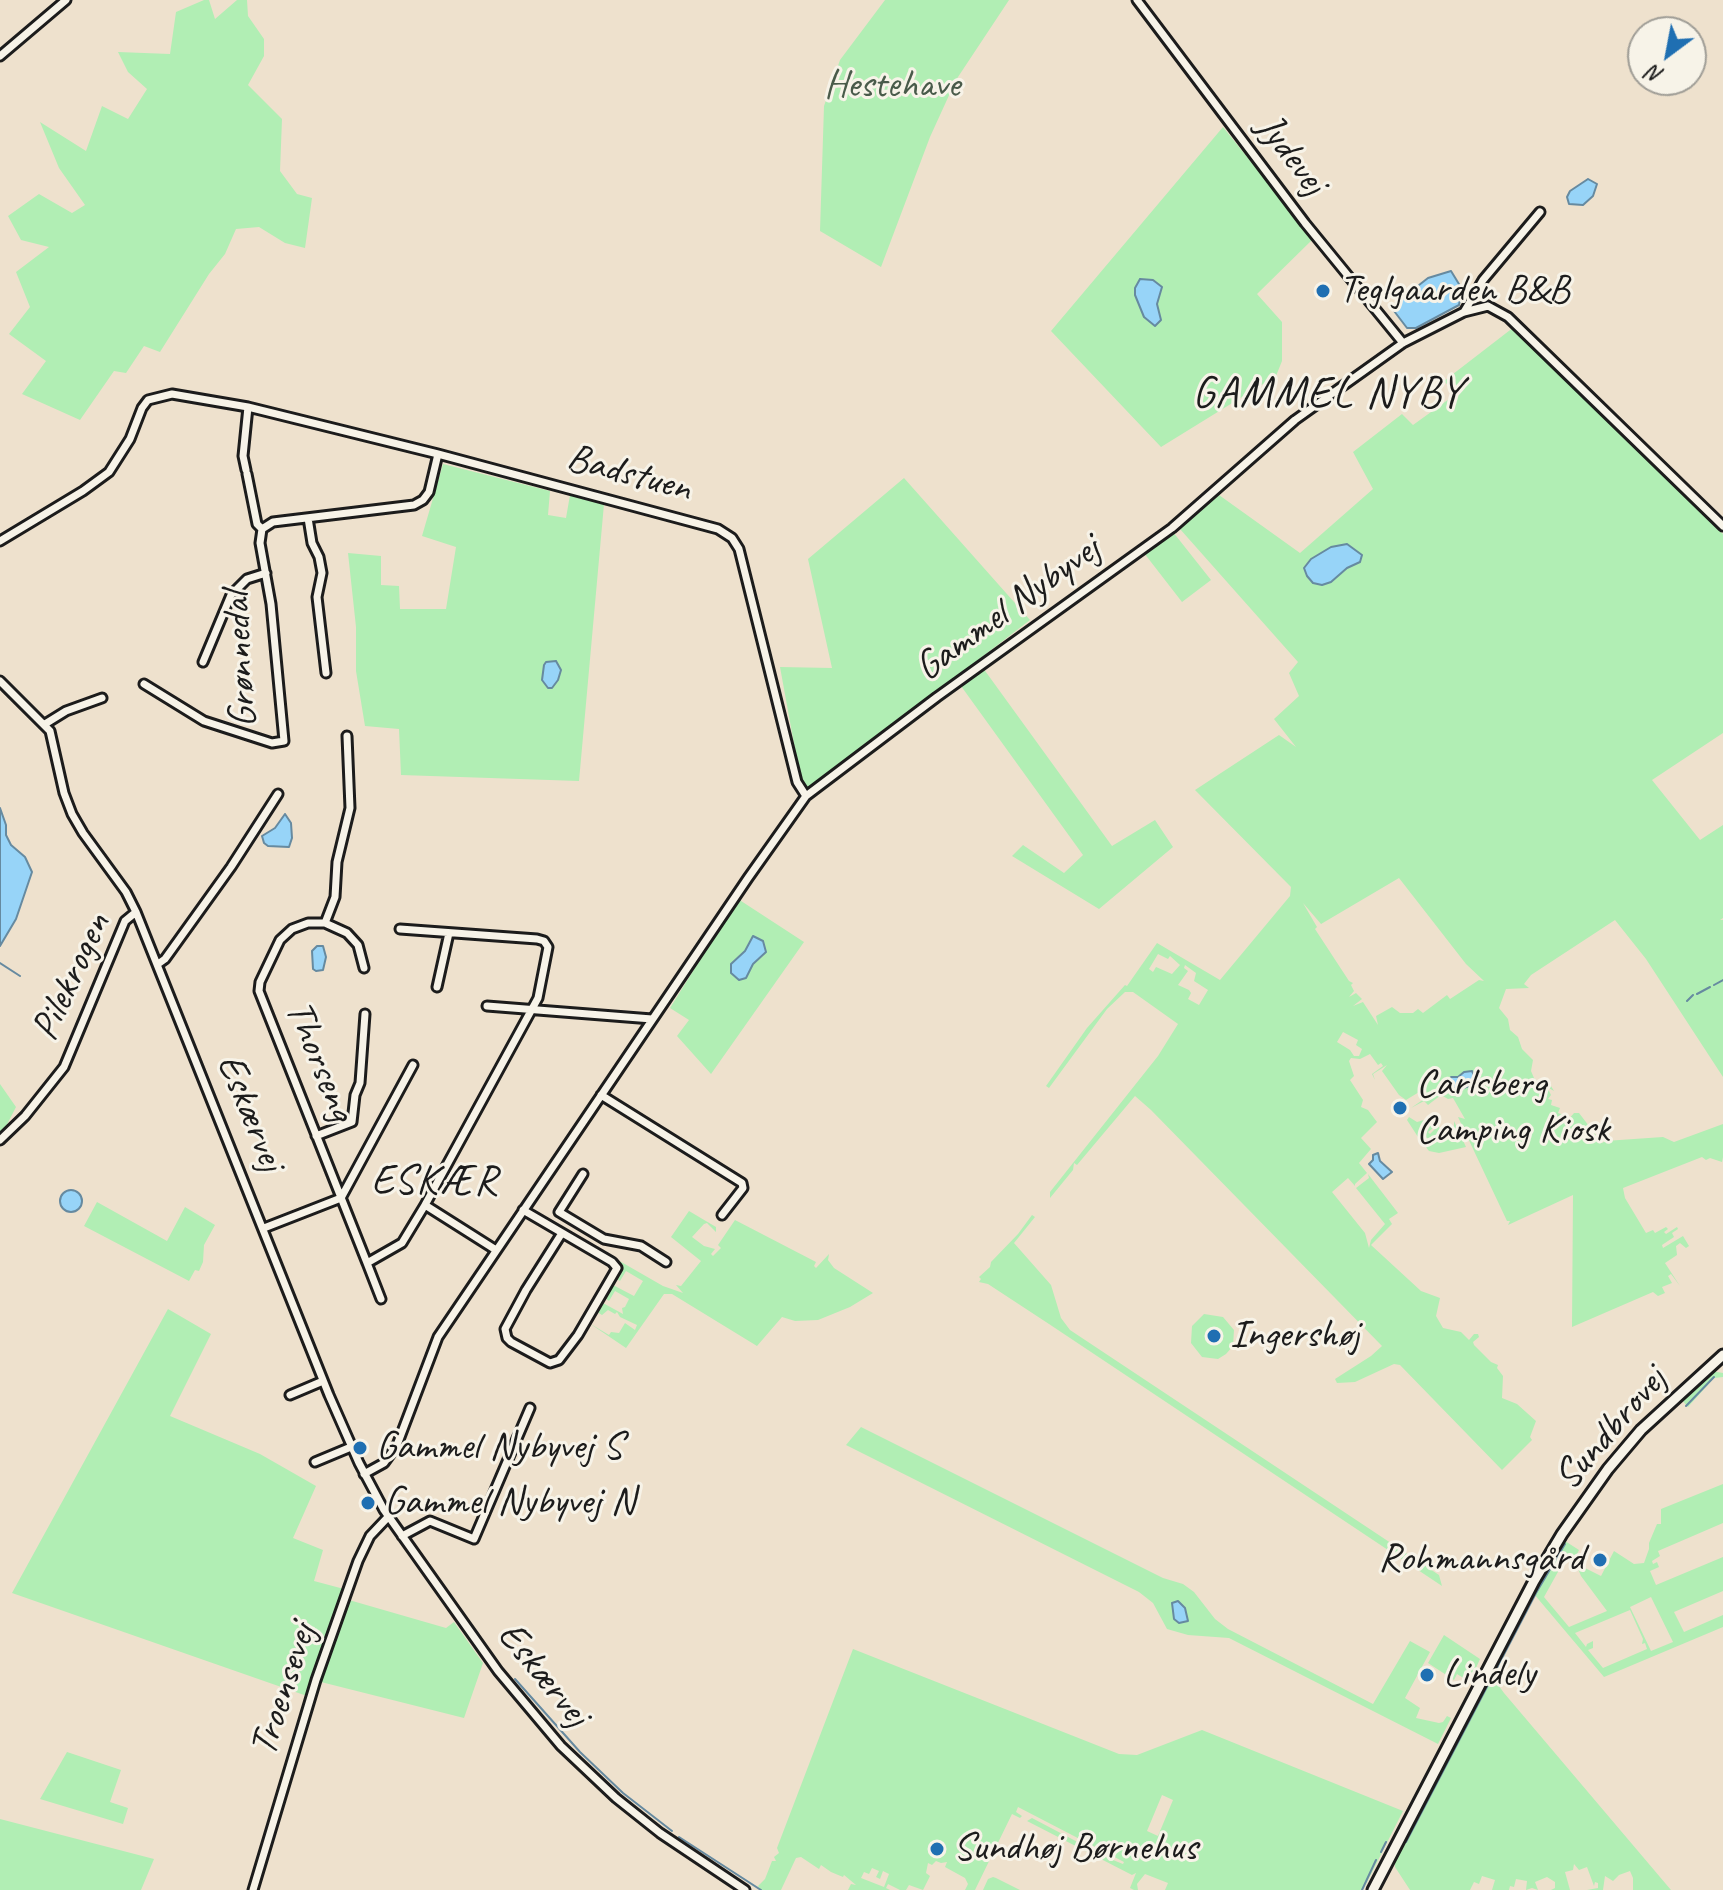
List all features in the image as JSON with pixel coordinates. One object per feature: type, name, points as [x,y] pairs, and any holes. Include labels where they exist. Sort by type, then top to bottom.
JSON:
[{"type":"main road","name":"Sundbrovej","points":[[1373,1890],[1534,1581],[1567,1527],[1608,1469],[1641,1430],[1723,1355]]},
{"type":"street","points":[[0,56],[66,0]]},
{"type":"street","name":"Jydevej","points":[[1137,0],[1305,223],[1403,343]]},
{"type":"street","points":[[1464,312],[1475,292],[1540,212]]},
{"type":"street","points":[[1475,292],[1488,306],[1508,317],[1723,526]]},
{"type":"street","name":"Gammel Nybyvej","points":[[364,1474],[384,1463],[397,1445],[432,1347],[806,796],[937,697],[1172,528],[1295,420],[1403,343],[1464,312],[1488,306]]},
{"type":"street","name":"Badstuen","points":[[0,541],[109,472],[124,451],[148,400],[158,395],[182,394],[248,407],[438,454],[718,529],[732,538],[739,549],[797,782],[806,796]]},
{"type":"street","name":"Grønnedal","points":[[144,684],[204,721],[272,743],[284,741],[260,543],[262,529],[257,524],[243,456],[248,407]]},
{"type":"street","points":[[262,529],[273,522],[414,505],[429,492],[438,454]]},
{"type":"street","name":"Grønnedal","points":[[308,518],[322,573],[317,597],[326,673]]},
{"type":"street","name":"Grønnedal","points":[[203,662],[231,595],[247,579],[266,573]]},
{"type":"street","points":[[0,681],[45,724],[66,711],[102,698]]},
{"type":"street","name":"Eskærvej","points":[[45,724],[53,739],[72,814],[136,912],[323,1381],[351,1447],[388,1517],[498,1671],[561,1746],[644,1821],[745,1890]]},
{"type":"street","points":[[347,736],[350,808],[337,862],[335,897],[325,923],[340,928],[353,939],[361,953],[364,968]]},
{"type":"street","points":[[337,749],[348,749]]},
{"type":"street","points":[[158,964],[165,959],[214,890],[278,794]]},
{"type":"street","name":"Pilekrogen","points":[[0,1140],[25,1116],[64,1067],[125,921],[136,912]]},
{"type":"street","name":"Thorseng","points":[[325,923],[300,925],[286,934],[275,947],[259,991],[381,1299]]},
{"type":"street","points":[[367,1263],[402,1243],[425,1205],[538,998],[548,954],[544,941],[400,929]]},
{"type":"street","points":[[437,987],[449,933]]},
{"type":"street","points":[[487,1006],[652,1019]]},
{"type":"street","points":[[316,1136],[352,1122],[355,1095],[360,1083],[365,1014]]},
{"type":"street","points":[[264,1228],[341,1198],[413,1065]]},
{"type":"street","points":[[601,1095],[742,1183],[743,1188],[722,1215]]},
{"type":"street","points":[[583,1174],[559,1212],[604,1239],[641,1246],[666,1262]]},
{"type":"street","points":[[425,1205],[496,1250]]},
{"type":"street","points":[[523,1210],[563,1234],[613,1263],[617,1272],[578,1335],[559,1360],[550,1363],[511,1342],[505,1329],[526,1290],[563,1234],[571,1220]]},
{"type":"street","points":[[290,1395],[323,1381]]},
{"type":"street","points":[[402,1536],[430,1521],[474,1539],[530,1408]]},
{"type":"street","points":[[315,1462],[351,1447]]},
{"type":"street","name":"Troensevej","points":[[253,1890],[316,1680],[358,1561],[370,1536],[388,1517]]},
{"type":"green space","points":[[209,0],[215,19],[237,0],[247,0],[248,16],[264,39],[264,56],[248,85],[282,119],[280,171],[297,194],[312,198],[305,248],[285,243],[259,227],[236,229],[225,254],[160,352],[144,346],[126,373],[114,371],[80,420],[22,394],[46,361],[9,334],[30,307],[16,272],[49,247],[21,240],[8,216],[39,194],[72,213],[85,205],[59,168],[40,122],[86,151],[102,106],[128,119],[147,89],[128,72],[118,52],[170,54],[176,12]]},
{"type":"green space","name":"Hestehave","points":[[885,0],[1009,0],[956,80],[930,137],[881,267],[820,231],[824,106],[840,60]]},
{"type":"green space","points":[[1223,127],[1313,239],[1257,294],[1282,322],[1282,361],[1276,376],[1161,447],[1051,331]]},
{"type":"green space","points":[[1514,327],[1723,534],[1723,733],[1652,780],[1700,840],[1723,825],[1723,918],[1720,920],[1723,920],[1723,1077],[1646,959],[1615,920],[1531,975],[1524,984],[1529,988],[1506,989],[1499,1008],[1508,1019],[1510,1030],[1518,1037],[1522,1049],[1533,1060],[1531,1071],[1534,1078],[1542,1086],[1547,1086],[1546,1078],[1554,1091],[1547,1087],[1551,1105],[1560,1108],[1558,1113],[1568,1120],[1574,1113],[1579,1113],[1602,1143],[1663,1137],[1674,1142],[1723,1124],[1722,1162],[1702,1157],[1623,1188],[1625,1198],[1646,1233],[1653,1230],[1655,1233],[1666,1227],[1666,1234],[1677,1227],[1672,1233],[1674,1237],[1662,1245],[1663,1248],[1683,1236],[1689,1246],[1686,1248],[1680,1243],[1676,1246],[1677,1255],[1665,1263],[1680,1286],[1671,1274],[1668,1276],[1672,1283],[1662,1287],[1665,1293],[1658,1296],[1653,1292],[1572,1327],[1573,1195],[1508,1225],[1510,1221],[1507,1221],[1458,1117],[1465,1119],[1453,1098],[1441,1095],[1428,1105],[1424,1101],[1411,1108],[1424,1099],[1424,1089],[1406,1100],[1382,1071],[1387,1065],[1373,1074],[1375,1080],[1372,1074],[1383,1066],[1381,1063],[1378,1065],[1370,1054],[1349,1061],[1354,1076],[1350,1080],[1363,1100],[1361,1107],[1368,1110],[1377,1122],[1361,1138],[1371,1149],[1359,1163],[1367,1173],[1355,1186],[1348,1178],[1332,1192],[1365,1233],[1369,1248],[1371,1240],[1385,1224],[1356,1188],[1369,1178],[1368,1174],[1398,1213],[1389,1219],[1392,1224],[1371,1245],[1421,1291],[1440,1298],[1436,1316],[1443,1328],[1461,1332],[1469,1340],[1478,1334],[1474,1345],[1498,1365],[1503,1376],[1502,1398],[1517,1404],[1536,1421],[1530,1437],[1532,1440],[1502,1470],[1400,1365],[1394,1364],[1355,1382],[1337,1383],[1335,1379],[1382,1346],[1135,1096],[1077,1165],[1074,1163],[1073,1170],[1050,1198],[1050,1192],[1158,1056],[1178,1024],[1133,992],[1125,992],[1107,1009],[1049,1088],[1046,1086],[1087,1028],[1127,986],[1157,943],[1220,980],[1290,896],[1291,887],[1195,790],[1279,735],[1296,747],[1274,719],[1299,696],[1289,673],[1298,662],[1180,529],[1219,495],[1300,553],[1373,489],[1353,452],[1402,414],[1413,425],[1456,394],[1444,381]],"holes":[[[1331,547],[1360,562],[1347,568],[1331,582],[1319,585],[1310,559]],[[1399,878],[1466,964],[1484,981],[1479,980],[1450,999],[1447,995],[1423,1013],[1418,1009],[1413,1013],[1400,1013],[1392,1007],[1376,1016],[1378,1025],[1363,1002],[1353,1006],[1362,999],[1356,993],[1349,997],[1354,991],[1353,983],[1315,929],[1317,927],[1303,903],[1321,924]],[[1158,954],[1168,959],[1170,956],[1180,965],[1172,974],[1156,967],[1153,972],[1149,969]],[[1185,965],[1196,973],[1194,981],[1208,990],[1199,1005],[1188,999],[1189,990],[1178,985],[1188,971]],[[1343,1032],[1358,1040],[1356,1045],[1362,1049],[1359,1056],[1354,1056],[1337,1042]]]},
{"type":"green space","points":[[443,464],[550,491],[548,515],[566,518],[570,495],[604,504],[579,781],[401,775],[399,729],[365,726],[356,671],[356,627],[348,553],[381,556],[381,585],[399,586],[400,609],[446,609],[456,547],[422,536]]},
{"type":"green space","points":[[904,478],[1030,620],[809,790],[801,782],[780,667],[832,668],[808,559]]},
{"type":"green space","points":[[1173,532],[1211,580],[1182,602],[1144,553]]},
{"type":"green space","points":[[983,668],[1112,846],[1155,820],[1173,847],[1099,909],[1012,856],[1023,845],[1064,873],[1083,855],[961,686]]},
{"type":"green space","points":[[738,899],[804,942],[711,1074],[677,1036],[689,1020],[670,1008]],"holes":[[[751,938],[764,955],[753,964],[748,975],[730,970]]]},
{"type":"green space","points":[[0,1084],[16,1107],[0,1138]]},
{"type":"green space","points":[[1409,1117],[1417,1122],[1431,1118],[1436,1126],[1428,1132],[1430,1134],[1438,1126],[1444,1133],[1454,1126],[1454,1121],[1466,1147],[1439,1153],[1429,1151],[1425,1146],[1431,1142],[1424,1135],[1418,1137],[1407,1120]]},
{"type":"green space","points":[[97,1202],[167,1241],[185,1207],[215,1225],[204,1245],[199,1271],[195,1270],[189,1281],[84,1226]]},
{"type":"green space","points":[[689,1211],[716,1227],[716,1232],[707,1223],[704,1224],[692,1237],[704,1246],[715,1249],[711,1254],[713,1256],[721,1248],[718,1245],[735,1220],[816,1262],[816,1268],[829,1254],[828,1260],[834,1268],[873,1293],[850,1307],[818,1320],[795,1321],[782,1317],[757,1346],[672,1294],[664,1294],[626,1348],[589,1323],[609,1335],[611,1332],[619,1333],[625,1323],[635,1330],[637,1325],[620,1317],[617,1312],[608,1310],[602,1315],[597,1312],[603,1303],[623,1314],[622,1308],[629,1299],[615,1291],[609,1301],[605,1298],[613,1285],[634,1296],[643,1281],[626,1271],[620,1281],[617,1279],[619,1264],[569,1232],[663,1286],[683,1293],[676,1285],[681,1286],[701,1261],[671,1237]]},
{"type":"green space","points":[[1032,1215],[1035,1217],[1014,1243],[1051,1285],[1061,1318],[1070,1330],[1439,1575],[1442,1586],[1049,1324],[988,1284],[979,1282],[979,1277]]},
{"type":"green space","points":[[168,1309],[211,1334],[170,1416],[260,1454],[316,1486],[293,1538],[323,1550],[314,1581],[344,1589],[307,1696],[12,1593]]},
{"type":"green space","points":[[1204,1314],[1223,1317],[1234,1330],[1233,1346],[1218,1359],[1202,1357],[1191,1343],[1192,1326]]},
{"type":"green space","points":[[1711,1371],[1723,1373],[1723,1377],[1714,1378],[1688,1407],[1681,1399]]},
{"type":"green space","points":[[861,1427],[1163,1578],[1183,1584],[1228,1629],[1373,1704],[1410,1641],[1430,1652],[1405,1698],[1420,1708],[1416,1718],[1439,1723],[1447,1716],[1451,1718],[1438,1744],[1229,1638],[1188,1635],[1167,1629],[1153,1603],[1139,1592],[846,1445]]},
{"type":"green space","points":[[1723,1484],[1723,1523],[1658,1551],[1660,1556],[1652,1561],[1653,1564],[1657,1562],[1659,1567],[1650,1571],[1656,1585],[1723,1557],[1723,1591],[1674,1612],[1684,1632],[1723,1615],[1723,1627],[1604,1677],[1534,1594],[1565,1541],[1579,1550],[1576,1556],[1585,1568],[1601,1576],[1614,1551],[1634,1564],[1644,1563],[1657,1524],[1661,1524],[1661,1509]],"holes":[[[1569,1557],[1573,1557],[1581,1576],[1607,1611],[1569,1627],[1544,1597]],[[1651,1597],[1673,1642],[1651,1651],[1630,1607]],[[1630,1610],[1643,1639],[1642,1644],[1645,1643],[1647,1649],[1603,1668],[1588,1650],[1593,1648],[1593,1641],[1586,1647],[1575,1633]]]},
{"type":"green space","points":[[349,1600],[446,1628],[454,1622],[483,1663],[464,1718],[321,1682]]},
{"type":"green space","points":[[1444,1635],[1480,1659],[1475,1670],[1465,1679],[1457,1674],[1454,1680],[1428,1663]]},
{"type":"green space","points":[[853,1649],[1119,1754],[1137,1755],[1202,1730],[1403,1811],[1363,1890],[1165,1890],[1168,1883],[1145,1874],[1137,1884],[1138,1890],[1134,1890],[1130,1888],[1136,1873],[1132,1875],[1027,1821],[1032,1818],[1108,1858],[1124,1862],[1018,1807],[1016,1812],[1022,1816],[1012,1814],[975,1890],[965,1890],[968,1884],[965,1878],[945,1867],[947,1862],[936,1861],[932,1865],[928,1863],[926,1873],[930,1876],[923,1890],[909,1885],[906,1890],[900,1890],[888,1884],[886,1888],[890,1890],[848,1890],[851,1884],[856,1885],[844,1875],[831,1872],[821,1865],[819,1869],[801,1857],[796,1858],[781,1890],[761,1890],[758,1886],[765,1879],[772,1861],[776,1861],[777,1848]],"holes":[[[1162,1795],[1173,1800],[1158,1836],[1147,1831]],[[872,1868],[879,1871],[876,1877],[880,1879],[883,1871],[889,1874],[884,1887],[861,1878],[864,1872],[869,1874]]]},
{"type":"green space","points":[[1493,1672],[1504,1693],[1671,1890],[1633,1890],[1630,1871],[1613,1881],[1605,1876],[1603,1890],[1587,1890],[1598,1888],[1598,1883],[1595,1882],[1594,1886],[1587,1867],[1579,1870],[1574,1864],[1573,1870],[1565,1872],[1570,1890],[1551,1890],[1555,1888],[1555,1882],[1547,1877],[1535,1882],[1538,1890],[1526,1890],[1527,1881],[1516,1879],[1514,1887],[1510,1886],[1509,1890],[1492,1890],[1495,1880],[1482,1876],[1479,1884],[1474,1882],[1470,1890],[1410,1890],[1395,1867],[1395,1860]]},
{"type":"green space","points":[[67,1752],[121,1770],[110,1802],[128,1808],[123,1824],[40,1799]]},
{"type":"green space","points":[[0,1819],[154,1859],[141,1890],[0,1890]]},
{"type":"green space","points":[[993,1877],[1020,1890],[983,1890],[988,1879]]},
{"type":"water","points":[[1588,179],[1597,184],[1593,196],[1583,205],[1569,204],[1567,197],[1570,191]]},
{"type":"water","points":[[1451,271],[1462,289],[1459,305],[1416,328],[1407,328],[1391,307],[1428,278]]},
{"type":"water","points":[[1140,279],[1153,280],[1162,287],[1157,304],[1161,320],[1155,326],[1144,317],[1135,295]]},
{"type":"water","points":[[1347,544],[1362,555],[1360,562],[1347,568],[1331,582],[1322,585],[1313,583],[1304,568],[1311,559],[1331,547]]},
{"type":"water","points":[[556,661],[561,670],[558,680],[552,688],[548,688],[542,680],[544,665]]},
{"type":"water","points":[[0,808],[11,845],[25,857],[32,872],[16,919],[0,946]]},
{"type":"water","points":[[285,814],[291,823],[289,847],[268,846],[262,836],[275,828]]},
{"type":"water","points":[[753,936],[763,941],[766,952],[753,964],[746,978],[739,980],[731,973],[731,964],[745,951]]},
{"type":"water","points":[[317,946],[323,946],[326,957],[323,970],[316,971],[313,969],[312,951]]},
{"type":"water","points":[[1472,1071],[1476,1080],[1472,1085],[1458,1090],[1452,1087],[1449,1082],[1451,1077]]},
{"type":"water","points":[[1378,1153],[1380,1161],[1392,1172],[1383,1179],[1369,1164],[1373,1155]]},
{"type":"water","points":[[71,1190],[79,1193],[82,1201],[79,1209],[71,1212],[63,1209],[60,1201],[63,1193]]},
{"type":"water","points":[[1178,1601],[1185,1608],[1188,1621],[1179,1623],[1174,1619],[1172,1603]]},
{"type":"waterway","points":[[0,963],[20,976]]},
{"type":"waterway","points":[[1714,985],[1723,980]]},
{"type":"waterway","points":[[1697,994],[1710,987]]},
{"type":"waterway","points":[[1687,1001],[1693,995]]},
{"type":"waterway","points":[[1686,1406],[1714,1377]]},
{"type":"waterway","points":[[1406,1842],[1536,1593],[1565,1544]]},
{"type":"waterway","points":[[515,1679],[580,1752],[623,1793],[672,1831]]},
{"type":"waterway","points":[[679,1837],[761,1890]]},
{"type":"waterway","points":[[1381,1852],[1386,1842]]},
{"type":"waterway","points":[[1362,1890],[1376,1860]]},
{"type":"place","name":"Teglgaarden B&B","points":[[1323,291]]},
{"type":"place","name":"Carlsberg Camping Kiosk","points":[[1400,1108]]},
{"type":"place","name":"Ingershøj","points":[[1214,1336]]},
{"type":"place","name":"Gammel Nybyvej S","points":[[360,1448]]},
{"type":"place","name":"Gammel Nybyvej N","points":[[368,1503]]},
{"type":"place","name":"Rohmannsgård","points":[[1600,1560]]},
{"type":"place","name":"Lindely","points":[[1427,1675]]},
{"type":"place","name":"Sundhøj Børnehus","points":[[937,1849]]},
{"type":"district","name":"GAMMEL NYBY","points":[[1328,394]]},
{"type":"district","name":"ESKÆR","points":[[435,1182]]}]
